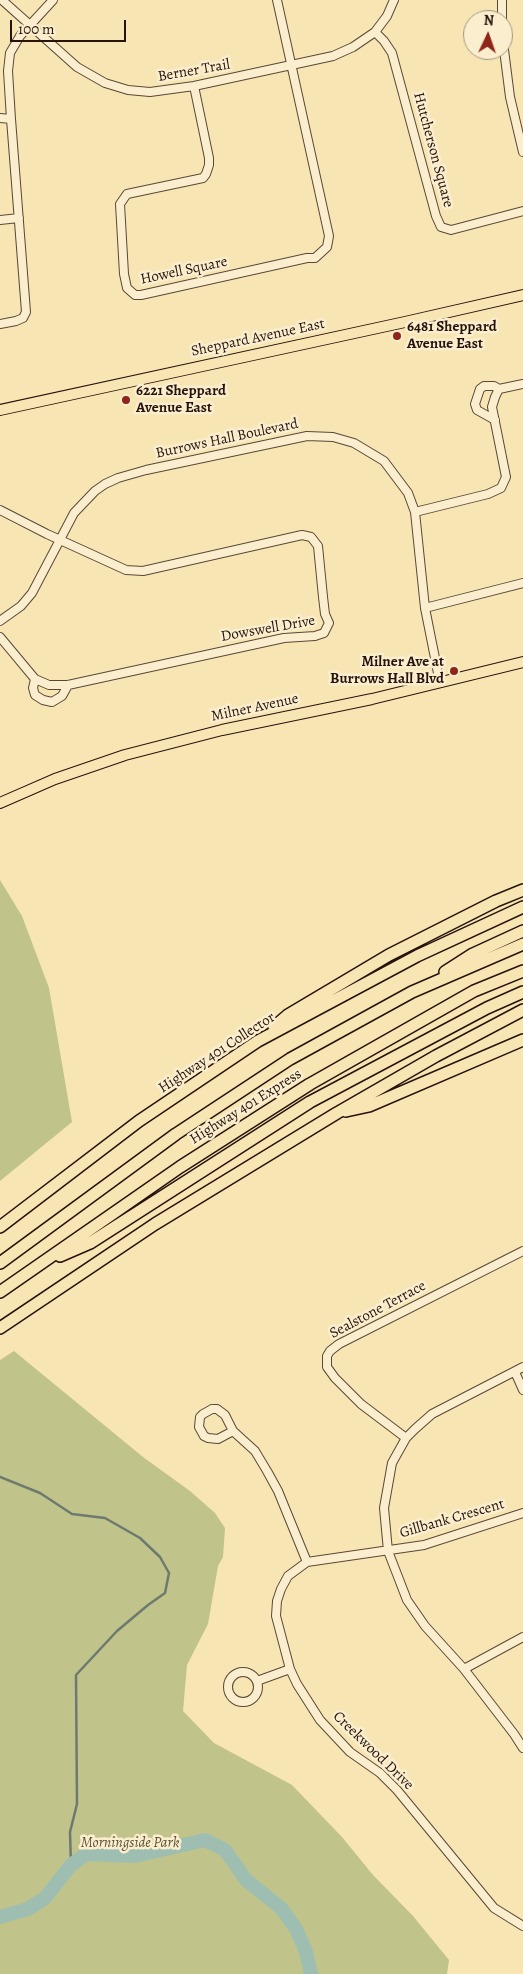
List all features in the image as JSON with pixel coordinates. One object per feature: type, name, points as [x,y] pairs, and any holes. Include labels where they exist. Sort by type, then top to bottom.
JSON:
[{"type":"highway","points":[[496,901],[510,888],[523,882]]},
{"type":"highway","points":[[258,1041],[288,1015],[388,955],[496,901],[523,890]]},
{"type":"highway","name":"Highway 401 Collector","points":[[0,1227],[138,1121],[258,1041],[418,956],[523,907]]},
{"type":"highway","points":[[412,992],[473,954],[523,930]]},
{"type":"highway","name":"Highway 401 Express","points":[[0,1263],[176,1134],[290,1058],[412,992],[523,944]]},
{"type":"highway","name":"Highway 401 Express","points":[[0,1292],[180,1167],[310,1084],[474,991],[523,971]]},
{"type":"highway","points":[[40,1264],[90,1243],[310,1102],[487,1008],[523,992]]},
{"type":"highway","points":[[0,1328],[155,1224],[337,1113],[436,1056],[523,1010]]},
{"type":"highway","points":[[337,1113],[369,1106],[523,1040]]},
{"type":"main road","name":"Sheppard Avenue East","points":[[0,410],[523,295]]},
{"type":"main road","name":"Milner Avenue","points":[[0,803],[54,779],[125,756],[222,730],[440,683],[523,662]]},
{"type":"street","name":"Berner Trail","points":[[2,0],[77,67],[105,83],[128,90],[150,92],[194,86],[333,56],[353,48],[375,32],[387,16],[394,0]]},
{"type":"street","points":[[0,324],[23,318],[26,312],[8,71],[10,53],[28,25],[53,0]]},
{"type":"street","points":[[277,0],[292,66]]},
{"type":"street","name":"Hutcherson Square","points":[[375,32],[392,53],[433,206],[441,226],[451,230],[523,211]]},
{"type":"street","points":[[505,60],[510,97],[523,152]]},
{"type":"street","name":"Howell Square","points":[[194,86],[209,158],[206,174],[203,178],[127,194],[120,204],[124,274],[127,288],[135,295],[315,258],[324,252],[328,236],[292,66]]},
{"type":"street","points":[[0,118],[11,119]]},
{"type":"street","points":[[0,220],[19,218]]},
{"type":"street","points":[[495,420],[477,410],[475,404],[480,389],[484,386],[494,386],[499,389],[523,384]]},
{"type":"street","points":[[415,512],[488,494],[501,488],[506,477],[492,407],[494,397],[499,389]]},
{"type":"street","name":"Burrows Hall Boulevard","points":[[0,621],[21,606],[32,593],[74,513],[95,491],[118,478],[146,470],[307,436],[333,437],[354,443],[384,461],[408,493],[415,512],[425,608],[440,683]]},
{"type":"street","points":[[0,510],[60,540]]},
{"type":"street","name":"Dowswell Drive","points":[[35,679],[49,685],[68,685],[284,638],[315,636],[324,633],[329,623],[324,605],[318,546],[311,537],[302,536],[143,571],[126,570],[60,540]]},
{"type":"street","points":[[425,608],[523,583]]},
{"type":"street","points":[[0,637],[35,679],[33,688],[35,696],[52,702],[62,696],[68,685]]},
{"type":"street","name":"Sealstone Terrace","points":[[406,1438],[360,1404],[335,1378],[327,1367],[327,1356],[330,1350],[338,1344],[523,1251]]},
{"type":"street","points":[[523,1367],[432,1414],[406,1438],[392,1463],[386,1492],[384,1523],[388,1550],[400,1584],[417,1616],[464,1669],[523,1748]]},
{"type":"street","points":[[515,1372],[523,1390]]},
{"type":"street","points":[[234,1431],[218,1439],[208,1438],[200,1432],[200,1418],[212,1409],[222,1411],[234,1431],[255,1451],[278,1491],[307,1562]]},
{"type":"street","name":"Gillbank Crescent","points":[[388,1550],[424,1544],[523,1513]]},
{"type":"street","name":"Creekwood Drive","points":[[388,1550],[307,1562],[288,1576],[280,1589],[276,1616],[290,1669],[320,1720],[350,1752],[380,1773],[397,1790],[494,1908],[523,1926]]},
{"type":"street","points":[[464,1669],[523,1637]]},
{"type":"street","points":[[257,1681],[290,1669]]},
{"type":"street","points":[[241,1672],[250,1674],[257,1681],[258,1691],[256,1696],[248,1702],[238,1701],[230,1694],[228,1685],[236,1674],[241,1672]]},
{"type":"green space","points":[[0,880],[22,916],[49,988],[72,1122],[0,1181]]},
{"type":"green space","name":"Morningside Park","points":[[14,1351],[143,1457],[190,1491],[215,1513],[225,1528],[223,1557],[218,1566],[208,1624],[187,1665],[183,1711],[214,1743],[292,1785],[342,1837],[373,1875],[413,1916],[449,1960],[447,1974],[0,1974],[0,1360]]},
{"type":"waterway","points":[[0,1477],[40,1493],[72,1514],[105,1518],[140,1538],[160,1557],[169,1573],[165,1593],[117,1631],[76,1675],[77,1804],[70,1832],[71,1865]]},
{"type":"waterway","points":[[0,1917],[28,1909],[45,1898],[71,1865],[86,1854],[135,1856],[205,1840],[225,1850],[246,1880],[281,1908],[296,1929],[306,1952],[311,1974]]},
{"type":"place","name":"6481 Sheppard Avenue East","points":[[397,336]]},
{"type":"place","name":"6221 Sheppard Avenue East","points":[[126,400]]},
{"type":"place","name":"Milner Ave at Burrows Hall Blvd","points":[[454,671]]}]
